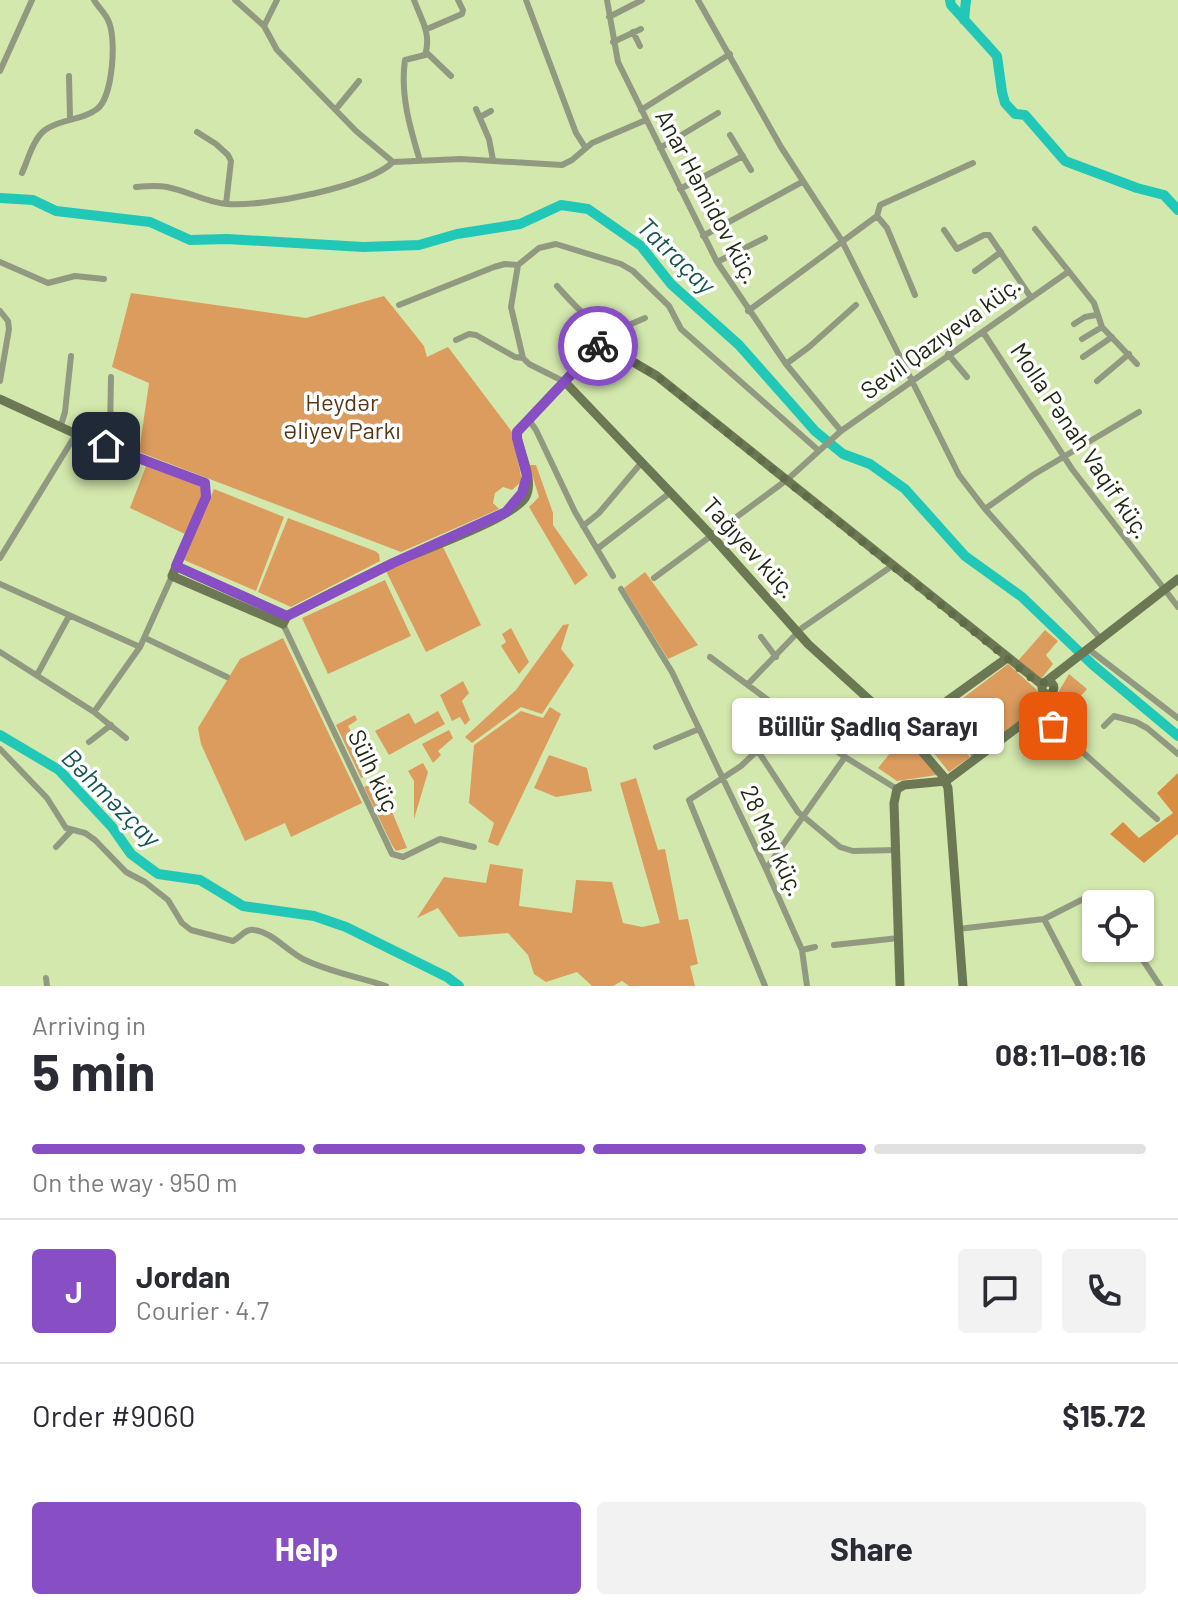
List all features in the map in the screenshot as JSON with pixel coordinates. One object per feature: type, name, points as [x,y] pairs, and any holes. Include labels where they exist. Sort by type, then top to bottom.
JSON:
[{"type":"street","points":[[0,71],[32,0]]},
{"type":"street","points":[[22,173],[39,136],[54,124],[98,108],[107,91],[114,43],[108,18],[94,0]]},
{"type":"street","points":[[235,0],[264,26],[277,50],[366,140],[393,162]]},
{"type":"street","points":[[264,26],[277,0]]},
{"type":"street","points":[[414,0],[427,29],[427,53],[451,76]]},
{"type":"street","points":[[427,29],[462,14],[458,0]]},
{"type":"street","points":[[526,0],[576,133],[585,147]]},
{"type":"street","name":"Anar Həmidov küç.","points":[[607,0],[618,62],[703,236],[748,311],[839,433]]},
{"type":"street","points":[[609,17],[642,0]]},
{"type":"street","points":[[698,0],[802,182],[842,241],[953,465],[985,509],[1100,638]]},
{"type":"street","points":[[613,42],[641,29]]},
{"type":"street","points":[[633,32],[640,46]]},
{"type":"street","points":[[420,161],[404,99],[404,62],[427,53]]},
{"type":"street","points":[[641,110],[730,54]]},
{"type":"street","points":[[69,76],[70,118]]},
{"type":"street","points":[[336,109],[359,81]]},
{"type":"street","points":[[476,109],[489,139],[493,160]]},
{"type":"street","points":[[480,117],[491,111]]},
{"type":"street","points":[[660,148],[718,113]]},
{"type":"street","points":[[136,187],[165,187],[226,204],[295,198],[372,176],[393,162],[493,160],[562,165],[585,147],[646,120]]},
{"type":"street","points":[[197,132],[216,144],[231,161],[226,204]]},
{"type":"street","points":[[730,135],[751,170]]},
{"type":"street","points":[[680,189],[743,156]]},
{"type":"street","points":[[748,311],[877,216],[880,205],[973,163]]},
{"type":"street","points":[[703,236],[802,182]]},
{"type":"street","points":[[877,216],[887,228],[915,295]]},
{"type":"street","points":[[1035,229],[1094,303],[1102,327],[1137,364]]},
{"type":"street","points":[[944,230],[957,249],[987,235],[1030,296]]},
{"type":"street","points":[[717,262],[765,238]]},
{"type":"street","points":[[565,382],[523,358],[511,302],[518,265],[530,253],[556,244],[628,267],[669,306],[681,329],[819,449],[788,479],[654,578]]},
{"type":"street","points":[[975,271],[1001,252]]},
{"type":"street","points":[[0,262],[48,283],[75,276],[104,279]]},
{"type":"street","points":[[399,305],[494,267],[518,265]]},
{"type":"street","name":"Sevil Qazıyeva küç.","points":[[819,449],[948,354],[1068,272]]},
{"type":"street","points":[[557,286],[602,328],[615,329],[645,318]]},
{"type":"street","points":[[786,364],[856,305]]},
{"type":"street","points":[[0,311],[8,321],[9,329],[0,381]]},
{"type":"street","points":[[1074,324],[1096,315]]},
{"type":"street","points":[[1082,339],[1102,327]]},
{"type":"street","points":[[602,328],[604,345]]},
{"type":"street","name":"Molla Pənah Vaqif küç.","points":[[983,332],[1064,457],[1178,607]]},
{"type":"street","points":[[456,340],[465,335],[476,335],[515,357],[523,358]]},
{"type":"street","points":[[1083,357],[1112,337]]},
{"type":"street","points":[[174,571],[285,620],[393,563],[506,512],[527,495],[527,476],[517,435],[596,348],[604,345]]},
{"type":"street","points":[[604,345],[657,376],[1048,689]]},
{"type":"street","points":[[948,354],[967,377]]},
{"type":"street","points":[[1097,381],[1129,354]]},
{"type":"street","points":[[60,428],[65,412],[71,356]]},
{"type":"street","points":[[107,447],[111,377]]},
{"type":"street","name":"Tağıyev küç.","points":[[565,382],[711,535],[798,633],[908,735],[946,781]]},
{"type":"street","points":[[0,399],[60,428],[201,481],[207,486],[206,497],[145,638],[94,712]]},
{"type":"street","points":[[985,509],[1139,412]]},
{"type":"street","points":[[529,420],[583,526],[613,576]]},
{"type":"street","points":[[0,558],[76,434]]},
{"type":"street","points":[[583,526],[599,513],[642,462]]},
{"type":"street","points":[[597,549],[671,492]]},
{"type":"street","points":[[748,684],[798,633],[892,566]]},
{"type":"street","points":[[900,986],[894,803],[897,789],[904,785],[946,781],[1040,710],[1048,689],[1067,663],[1178,579]]},
{"type":"street","points":[[0,584],[140,647]]},
{"type":"street","name":"28 May küç.","points":[[621,589],[672,672],[766,869],[802,950],[807,986]]},
{"type":"street","points":[[37,675],[69,616]]},
{"type":"street","name":"Sülh küç","points":[[285,620],[392,854],[403,857],[440,839],[474,847]]},
{"type":"street","points":[[761,637],[776,657]]},
{"type":"street","points":[[145,638],[227,677]]},
{"type":"street","points":[[1087,648],[1178,718]]},
{"type":"street","points":[[0,652],[94,712],[126,738]]},
{"type":"street","points":[[710,657],[845,757],[897,789]]},
{"type":"street","points":[[908,735],[922,719],[1007,658]]},
{"type":"street","points":[[939,707],[976,758]]},
{"type":"street","points":[[1040,710],[1157,819]]},
{"type":"street","points":[[1104,726],[1114,716],[1136,722],[1178,754]]},
{"type":"street","points":[[765,986],[689,805],[691,797],[723,779],[793,717]]},
{"type":"street","points":[[89,742],[111,725]]},
{"type":"street","points":[[656,747],[699,729]]},
{"type":"street","points":[[0,749],[47,798],[59,820],[71,831],[85,833],[95,840],[126,872],[168,900],[182,923],[191,930],[233,941],[246,930],[253,929],[324,968],[386,986]]},
{"type":"street","points":[[758,751],[803,817],[845,850],[896,850]]},
{"type":"street","points":[[766,869],[845,757]]},
{"type":"street","points":[[946,781],[963,986]]},
{"type":"street","points":[[56,847],[71,831]]},
{"type":"street","points":[[958,929],[1044,919],[1082,899]]},
{"type":"street","points":[[1044,919],[1079,986]]},
{"type":"street","points":[[834,945],[899,938]]},
{"type":"street","points":[[802,950],[815,947]]},
{"type":"street","points":[[1144,962],[1160,986]]},
{"type":"green space","name":"Heydər Əliyev Parkı","points":[[131,293],[306,318],[384,296],[424,346],[427,357],[448,347],[512,432],[522,481],[512,490],[503,487],[495,493],[493,503],[499,509],[401,552],[139,452],[149,383],[112,367]]},
{"type":"green space","points":[[529,465],[536,465],[553,513],[553,525],[588,575],[575,585],[529,507],[539,497]]},
{"type":"green space","points":[[146,466],[205,488],[185,534],[130,508]]},
{"type":"green space","points":[[214,489],[284,517],[256,591],[184,560]]},
{"type":"green space","points":[[288,518],[375,551],[380,561],[291,607],[258,592]]},
{"type":"green space","points":[[442,545],[481,625],[426,652],[386,571]]},
{"type":"green space","points":[[645,572],[698,645],[668,659],[624,588]]},
{"type":"green space","points":[[385,580],[411,636],[328,674],[302,618]]},
{"type":"green space","points":[[569,624],[561,649],[574,665],[542,714],[521,707],[472,743],[465,737],[516,690],[563,625]]},
{"type":"green space","points":[[511,628],[529,662],[519,674],[501,646],[506,642],[502,634]]},
{"type":"green space","points":[[1045,630],[1058,641],[1046,655],[1053,664],[1041,679],[1017,662]]},
{"type":"green space","points":[[283,638],[362,803],[291,837],[285,823],[245,841],[201,744],[198,728],[240,659]]},
{"type":"green space","points":[[1008,664],[1038,691],[1036,709],[977,753],[946,711]]},
{"type":"green space","points":[[1069,674],[1087,689],[1057,723],[1046,713]]},
{"type":"green space","points":[[463,681],[469,693],[462,701],[470,720],[465,725],[460,717],[452,721],[440,695]]},
{"type":"green space","points":[[550,707],[561,714],[498,846],[488,842],[494,823],[469,803],[474,745],[521,711],[543,718]]},
{"type":"green space","points":[[438,711],[445,724],[389,755],[375,731],[409,713],[415,724]]},
{"type":"green space","points":[[940,714],[970,757],[949,772],[917,732]]},
{"type":"green space","points":[[355,715],[357,720],[348,726],[375,771],[361,778],[336,725]]},
{"type":"green space","points":[[449,730],[453,738],[438,751],[441,755],[433,763],[422,744]]},
{"type":"green space","points":[[904,736],[937,775],[897,781],[878,768]]},
{"type":"green space","points":[[549,755],[587,768],[592,791],[556,797],[534,788]]},
{"type":"green space","points":[[423,763],[428,772],[414,819],[414,781],[408,771]]},
{"type":"green space","points":[[636,778],[658,850],[665,849],[679,920],[688,919],[698,964],[690,966],[695,986],[629,986],[622,981],[613,986],[592,986],[577,972],[546,982],[534,974],[528,955],[508,933],[459,937],[438,908],[417,918],[444,877],[486,883],[490,864],[523,869],[519,906],[572,913],[576,880],[612,882],[623,923],[642,927],[660,923],[620,783]]},
{"type":"green space","points":[[379,780],[407,848],[396,851],[364,787]]},
{"type":"shaded area","points":[[1178,773],[1178,834],[1144,863],[1110,834],[1123,822],[1139,838],[1173,813],[1157,793]]},
{"type":"waterway","points":[[950,0],[951,5],[997,56],[1005,103],[1015,114],[1025,115],[1065,161],[1164,195],[1178,210]]},
{"type":"waterway","points":[[964,20],[966,0]]},
{"type":"waterway","name":"Tatraçay","points":[[0,198],[33,200],[56,211],[150,222],[190,240],[227,239],[363,247],[419,245],[457,234],[520,224],[561,205],[588,209],[641,246],[671,284],[739,345],[815,431],[843,454],[870,464],[905,489],[965,556],[1022,597],[1093,665],[1178,736]]},
{"type":"waterway","name":"Bəhməzçay","points":[[0,735],[59,770],[112,827],[131,854],[158,874],[200,880],[243,906],[314,916],[346,927],[447,977],[459,986]]},
{"type":"way so far","points":[[598,346],[607,346],[649,370],[1034,680],[1052,684],[1053,690],[1038,712],[1053,726]]},
{"type":"place","name":"Büllür Şadlıq Sarayı","points":[[1053,726]]},
{"type":"route","points":[[106,446],[205,483],[206,497],[176,566],[287,616],[393,563],[506,512],[522,493],[527,476],[517,432],[598,346]]}]
